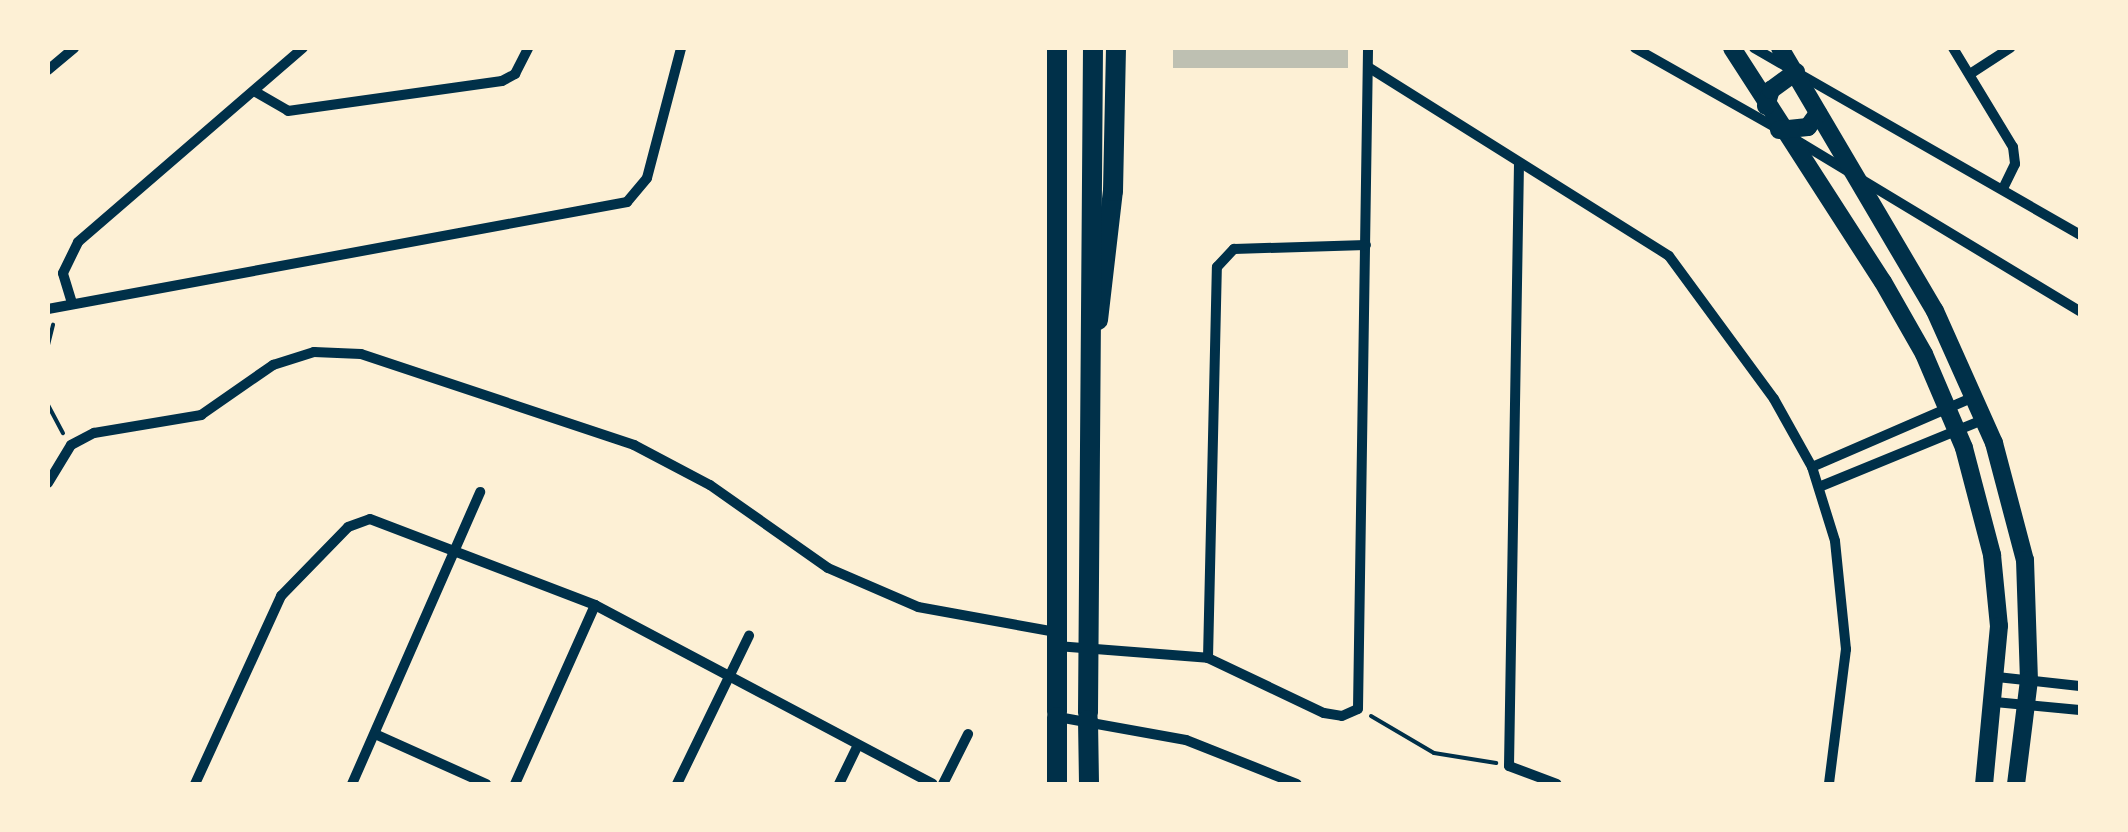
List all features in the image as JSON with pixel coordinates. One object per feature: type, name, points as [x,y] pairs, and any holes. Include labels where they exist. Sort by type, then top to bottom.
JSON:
[{"type":"main road","points":[[1056,48],[1057,784]]},
{"type":"main road","points":[[1090,784],[1094,48]]},
{"type":"main road","points":[[1093,366],[1113,191],[1116,48]]},
{"type":"street","points":[[48,70],[74,48]]},
{"type":"street","points":[[72,303],[64,273],[78,242],[303,48]]},
{"type":"street","points":[[254,92],[288,111],[502,81],[515,74],[528,48]]},
{"type":"street","points":[[48,309],[627,202],[648,178],[681,48]]},
{"type":"street","points":[[48,483],[72,445],[94,432],[201,415],[273,365],[300,356],[360,354],[634,445],[710,485],[828,568],[918,607],[1088,658],[1208,658],[1324,713],[1342,716],[1358,709],[1368,48]]},
{"type":"street","points":[[1635,48],[1780,130],[2080,311]]},
{"type":"street","points":[[1732,48],[1780,130],[1883,282],[1958,431],[1992,555],[1998,676],[1984,784]]},
{"type":"street","points":[[1754,48],[2080,236]]},
{"type":"street","points":[[1780,48],[1936,311],[1986,419],[2025,560],[2029,680],[2016,784]]},
{"type":"street","points":[[1953,48],[2013,147],[2015,164],[2002,189]]},
{"type":"street","points":[[1970,74],[2010,48]]},
{"type":"street","points":[[1368,67],[1669,256],[1724,322],[1812,467],[1836,541],[1846,649],[1829,784]]},
{"type":"street","points":[[1766,106],[1782,78],[1796,72]]},
{"type":"street","points":[[1780,130],[1808,127],[1818,113]]},
{"type":"street","points":[[1519,162],[1509,766],[1557,784]]},
{"type":"street","points":[[1208,658],[1222,255],[1234,249],[1366,245]]},
{"type":"street","points":[[1812,467],[1977,396]]},
{"type":"street","points":[[1819,488],[1986,419]]},
{"type":"street","points":[[352,784],[480,492]]},
{"type":"street","points":[[195,784],[281,596],[348,527],[370,519],[596,606],[856,747],[933,784]]},
{"type":"street","points":[[514,784],[596,606]]},
{"type":"street","points":[[677,784],[748,636]]},
{"type":"street","points":[[1998,676],[2080,686]]},
{"type":"street","points":[[1995,702],[2080,710]]},
{"type":"street","points":[[1057,714],[1088,716],[1186,740],[1298,784]]},
{"type":"street","points":[[375,734],[486,784]]},
{"type":"street","points":[[943,784],[968,734]]},
{"type":"street","points":[[839,784],[856,747]]},
{"type":"path","points":[[48,405],[72,445]]},
{"type":"path","points":[[1358,709],[1434,753],[1509,766]]},
{"type":"building","points":[[1173,48],[1348,48],[1348,68],[1173,68]]}]
